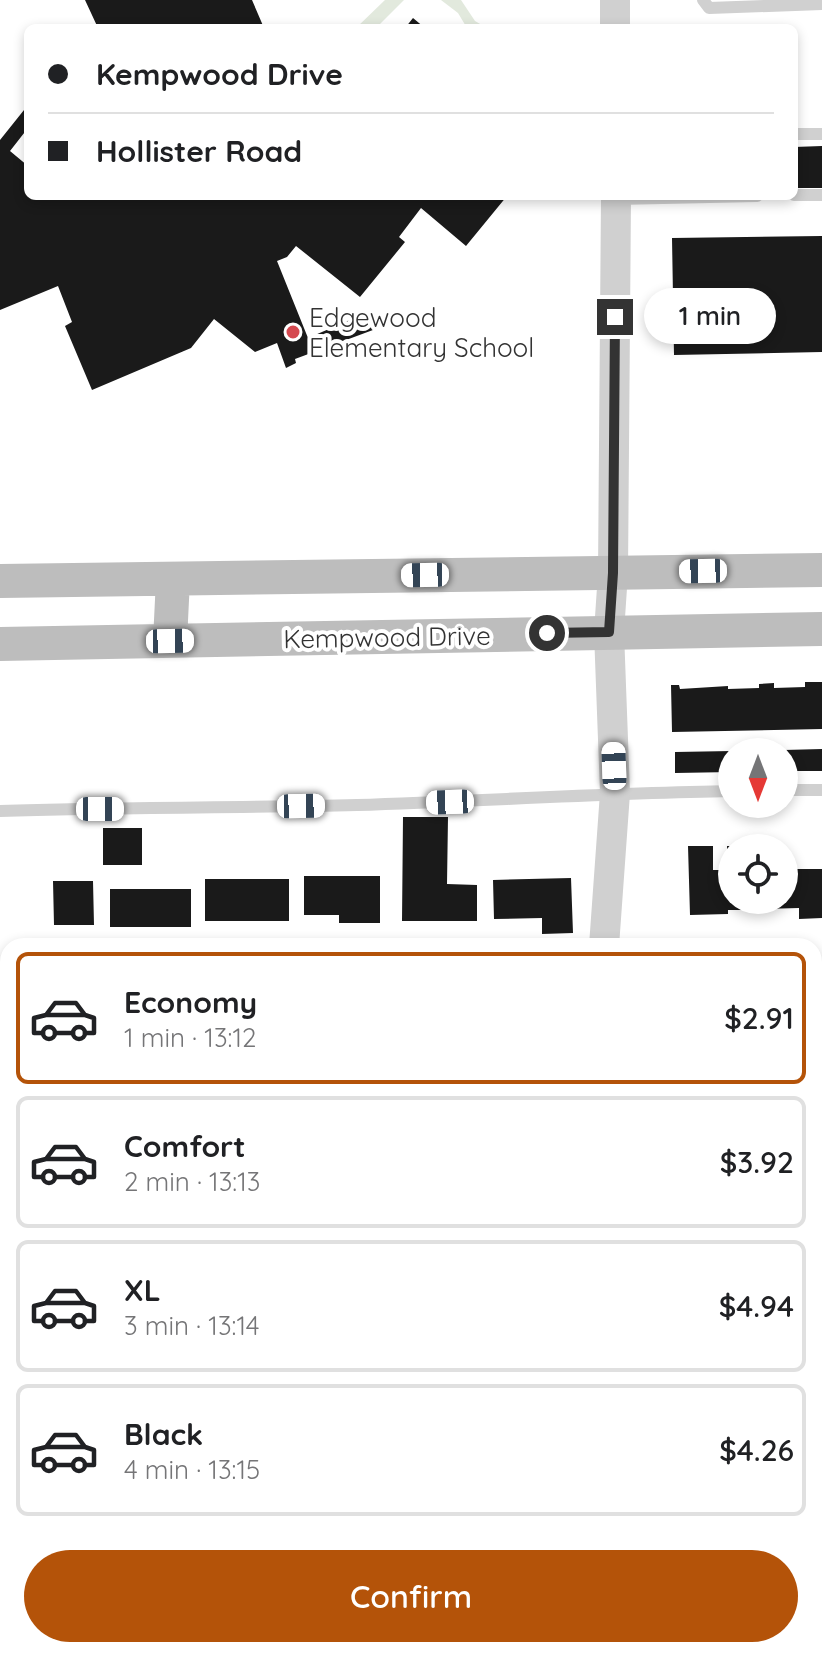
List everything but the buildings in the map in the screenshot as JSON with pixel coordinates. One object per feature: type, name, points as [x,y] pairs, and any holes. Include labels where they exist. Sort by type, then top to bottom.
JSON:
[{"type":"main road","points":[[0,581],[822,570]]},
{"type":"main road","points":[[170,641],[173,579]]},
{"type":"main road","name":"Kempwood Drive","points":[[0,644],[822,629]]},
{"type":"street","points":[[615,0],[615,24]]},
{"type":"street","points":[[605,938],[615,793],[609,632],[613,573],[616,200]]},
{"type":"lane","points":[[703,0],[709,8],[822,4]]},
{"type":"lane","points":[[798,134],[822,134]]},
{"type":"lane","points":[[798,195],[822,195]]},
{"type":"lane","points":[[798,790],[822,790]]},
{"type":"lane","points":[[0,811],[371,805],[718,791]]},
{"type":"shaded area","points":[[385,0],[404,0],[380,24],[360,24]]},
{"type":"shaded area","points":[[441,0],[461,0],[480,24],[465,24],[458,13]]},
{"type":"place","name":"Edgewood Elementary School","points":[[293,332]]},
{"type":"route","points":[[547,633],[609,632],[613,573],[615,317]]}]
